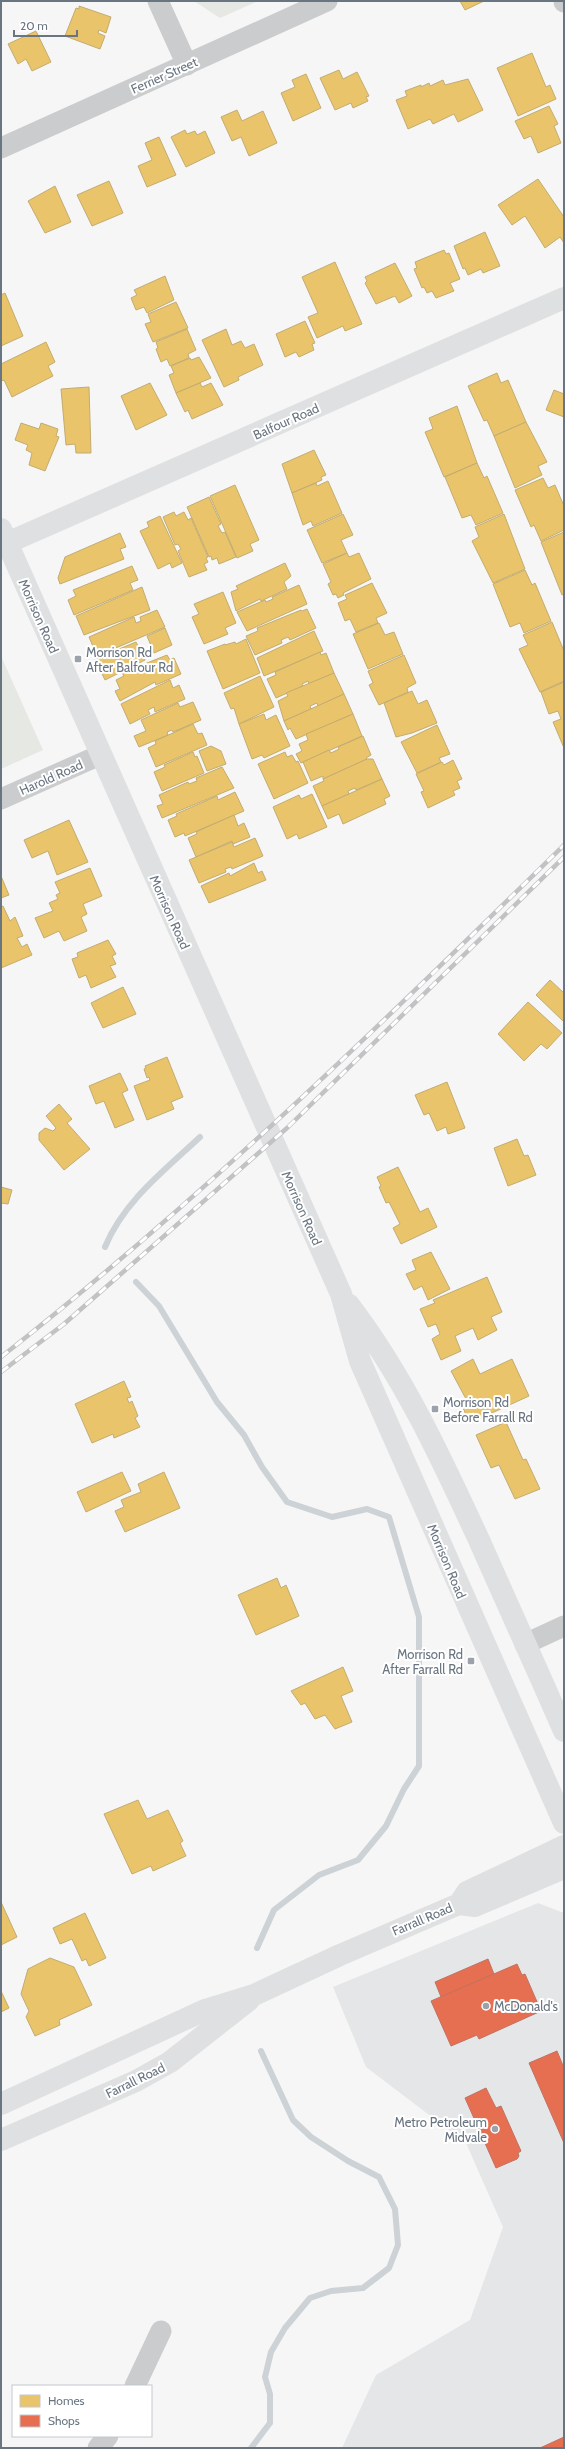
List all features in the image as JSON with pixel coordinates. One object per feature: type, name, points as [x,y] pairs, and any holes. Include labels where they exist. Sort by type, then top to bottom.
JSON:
[{"type":"main road","name":"Balfour Road","points":[[4,536],[564,298]]},
{"type":"main road","name":"Morrison Road","points":[[4,536],[100,756],[341,1294],[360,1361],[564,1823]]},
{"type":"main road","name":"Morrison Road","points":[[341,1294],[376,1340],[407,1392],[443,1462],[564,1730]]},
{"type":"main road","name":"Farrall Road","points":[[459,1904],[467,1892],[564,1846]]},
{"type":"main road","name":"Farrall Road","points":[[1,2104],[205,2010],[254,1995],[340,1955],[459,1904],[475,1906],[564,1868]]},
{"type":"main road","name":"Farrall Road","points":[[1,2140],[156,2070],[213,2030],[254,1995]]},
{"type":"main road","points":[[138,2042],[156,2070]]},
{"type":"main road","points":[[36,2088],[50,2119]]},
{"type":"street","points":[[158,1],[186,65]]},
{"type":"street","name":"Ferrier Street","points":[[1,148],[327,1]]},
{"type":"street","name":"Harold Road","points":[[1,799],[100,756]]},
{"type":"street","points":[[525,1644],[564,1626]]},
{"type":"street","points":[[135,2385],[161,2331]]},
{"type":"street","points":[[98,2448],[107,2437]]},
{"type":"shaded area","points":[[194,1],[258,1],[220,18]]},
{"type":"shaded area","points":[[1,656],[43,750],[1,769]]},
{"type":"shaded area","points":[[538,1903],[564,1913],[564,2448],[342,2448],[376,2375],[470,2320],[503,2227],[466,2143],[366,2067],[333,1987]]},
{"type":"building: Homes","points":[[460,1],[484,1],[465,10]]},
{"type":"building: Homes","points":[[79,6],[111,17],[106,33],[99,30],[98,33],[105,36],[100,49],[65,36],[76,8],[79,9]]},
{"type":"building: Homes","points":[[36,31],[51,62],[32,71],[26,59],[18,64],[8,44]]},
{"type":"building: Homes","points":[[532,53],[546,87],[550,85],[556,99],[518,116],[497,68]]},
{"type":"building: Homes","points":[[339,70],[343,79],[357,72],[369,96],[366,97],[368,101],[353,108],[351,103],[335,110],[320,78]]},
{"type":"building: Homes","points":[[306,74],[321,108],[293,121],[281,93],[295,87],[292,80]]},
{"type":"building: Homes","points":[[468,79],[483,110],[458,122],[454,114],[433,124],[430,119],[408,129],[396,100],[407,96],[405,91],[421,85],[421,87],[429,83],[430,86],[443,80],[445,85]]},
{"type":"building: Homes","points":[[549,106],[558,124],[554,126],[561,143],[538,153],[531,136],[524,139],[515,121]]},
{"type":"building: Homes","points":[[237,110],[242,121],[263,111],[277,143],[249,156],[241,137],[232,141],[221,117]]},
{"type":"building: Homes","points":[[185,130],[187,134],[195,131],[197,135],[205,131],[215,153],[186,167],[171,137]]},
{"type":"building: Homes","points":[[159,137],[176,175],[147,187],[138,166],[152,160],[145,143]]},
{"type":"building: Homes","points":[[538,179],[564,217],[564,243],[560,237],[545,248],[525,216],[512,225],[498,205]]},
{"type":"building: Homes","points":[[109,181],[123,213],[92,226],[77,195]]},
{"type":"building: Homes","points":[[55,186],[71,222],[45,233],[28,201]]},
{"type":"building: Homes","points":[[485,232],[500,266],[483,273],[481,269],[468,275],[465,268],[463,269],[454,246]]},
{"type":"building: Homes","points":[[444,250],[446,254],[449,253],[460,279],[450,283],[454,291],[436,298],[432,291],[427,293],[424,287],[422,288],[414,269],[417,268],[415,262]]},
{"type":"building: Homes","points":[[335,262],[362,324],[345,331],[343,326],[317,338],[308,317],[318,313],[302,277]]},
{"type":"building: Homes","points":[[395,263],[412,296],[399,303],[395,296],[376,304],[365,283],[367,281],[365,277]]},
{"type":"building: Homes","points":[[165,276],[174,300],[147,313],[144,307],[136,310],[131,298],[137,295],[134,290]]},
{"type":"building: Homes","points":[[5,293],[23,336],[1,346],[1,295]]},
{"type":"building: Homes","points":[[176,302],[188,328],[153,342],[145,324],[151,322],[148,314]]},
{"type":"building: Homes","points":[[305,321],[315,343],[312,344],[314,350],[299,357],[296,352],[285,357],[276,334]]},
{"type":"building: Homes","points":[[187,329],[196,350],[188,354],[189,358],[170,366],[167,359],[161,362],[156,349],[158,348],[156,342]]},
{"type":"building: Homes","points":[[226,329],[232,345],[241,341],[245,348],[254,344],[263,365],[238,377],[239,380],[224,387],[202,340]]},
{"type":"building: Homes","points":[[46,342],[55,362],[48,366],[53,376],[12,397],[4,380],[1,381],[1,364]]},
{"type":"building: Homes","points":[[199,357],[211,378],[176,393],[169,375],[174,373],[171,366],[190,358],[191,360]]},
{"type":"building: Homes","points":[[497,373],[501,383],[508,380],[526,422],[494,436],[487,420],[484,421],[468,386]]},
{"type":"building: Homes","points":[[150,383],[167,415],[136,430],[121,396]]},
{"type":"building: Homes","points":[[200,383],[202,387],[211,383],[223,405],[192,419],[188,410],[185,412],[176,393]]},
{"type":"building: Homes","points":[[89,387],[91,453],[76,453],[75,444],[66,445],[61,389]]},
{"type":"building: Homes","points":[[554,390],[564,394],[564,417],[546,410]]},
{"type":"building: Homes","points":[[457,406],[477,463],[444,477],[425,432],[433,429],[429,418]]},
{"type":"building: Homes","points":[[526,422],[547,462],[538,466],[542,475],[515,488],[494,436]]},
{"type":"building: Homes","points":[[21,423],[39,429],[41,423],[58,429],[56,436],[59,437],[45,471],[29,465],[32,453],[26,450],[28,445],[15,440]]},
{"type":"building: Homes","points":[[314,450],[326,475],[321,477],[322,480],[292,493],[282,464]]},
{"type":"building: Homes","points":[[477,463],[484,478],[487,476],[503,513],[476,525],[471,515],[462,518],[445,477]]},
{"type":"building: Homes","points":[[543,478],[548,488],[555,485],[564,506],[564,530],[541,541],[534,525],[531,527],[515,490]]},
{"type":"building: Homes","points":[[328,481],[342,513],[313,526],[311,521],[303,525],[292,493],[316,483],[317,486]]},
{"type":"building: Homes","points":[[235,485],[259,540],[250,544],[253,551],[237,558],[210,496]]},
{"type":"building: Homes","points":[[209,497],[221,524],[218,526],[222,533],[225,532],[236,557],[219,564],[217,558],[212,560],[211,556],[209,557],[187,507]]},
{"type":"building: Homes","points":[[174,512],[176,516],[184,512],[188,520],[191,518],[208,557],[206,558],[208,562],[204,564],[207,570],[189,577],[178,551],[181,549],[178,544],[175,545],[163,517]]},
{"type":"building: Homes","points":[[343,514],[353,535],[341,540],[347,553],[322,563],[307,530]]},
{"type":"building: Homes","points":[[504,514],[525,569],[493,583],[472,541],[479,537],[475,527]]},
{"type":"building: Homes","points":[[160,516],[182,563],[172,568],[170,563],[158,569],[140,531],[149,527],[147,522]]},
{"type":"building: Homes","points":[[564,532],[564,594],[562,595],[541,542]]},
{"type":"building: Homes","points":[[120,533],[126,547],[120,549],[124,559],[60,584],[58,578],[65,557]]},
{"type":"building: Homes","points":[[347,553],[349,557],[359,553],[371,579],[343,593],[344,595],[338,598],[336,594],[333,595],[328,584],[331,582],[323,564]]},
{"type":"building: Homes","points":[[285,563],[291,576],[284,582],[287,589],[261,601],[260,599],[236,611],[231,592],[238,589],[236,586]]},
{"type":"building: Homes","points":[[132,566],[138,580],[130,583],[133,590],[74,615],[68,600],[76,596],[73,590]]},
{"type":"building: Homes","points":[[525,570],[532,585],[535,583],[551,621],[524,633],[520,623],[510,627],[493,584]]},
{"type":"building: Homes","points":[[372,583],[387,613],[376,618],[378,623],[356,632],[350,619],[345,621],[338,603],[347,599],[345,595]]},
{"type":"building: Homes","points":[[299,585],[307,604],[247,631],[237,612],[265,600],[266,602],[273,599],[272,597]]},
{"type":"building: Homes","points":[[142,587],[150,610],[84,635],[76,616]]},
{"type":"building: Homes","points":[[223,592],[236,623],[225,628],[228,634],[204,644],[192,617],[199,614],[194,604]]},
{"type":"building: Homes","points":[[307,609],[316,628],[290,640],[288,637],[281,640],[282,643],[255,655],[246,636],[258,631],[257,628]]},
{"type":"building: Homes","points":[[157,610],[165,627],[97,656],[89,637],[134,617],[136,623],[141,621],[140,617]]},
{"type":"building: Homes","points":[[552,622],[564,651],[564,681],[540,692],[519,649],[528,645],[523,635]]},
{"type":"building: Homes","points":[[379,623],[385,635],[394,632],[403,654],[368,669],[353,634]]},
{"type":"building: Homes","points":[[165,628],[172,645],[154,653],[147,636]]},
{"type":"building: Homes","points":[[314,631],[323,651],[264,676],[257,658]]},
{"type":"building: Homes","points":[[246,639],[260,673],[223,689],[207,651],[225,644],[235,642],[236,644]]},
{"type":"building: Homes","points":[[136,642],[145,660],[105,680],[95,659]]},
{"type":"building: Homes","points":[[320,652],[321,655],[326,653],[334,673],[309,684],[308,681],[302,684],[303,686],[276,698],[267,679],[276,675],[275,672]]},
{"type":"building: Homes","points":[[167,655],[170,660],[174,658],[181,674],[156,685],[155,682],[120,701],[115,691],[120,689],[116,680],[124,676],[122,673]]},
{"type":"building: Homes","points":[[404,655],[416,683],[407,688],[408,692],[379,705],[369,685],[373,683],[368,671]]},
{"type":"building: Homes","points":[[334,673],[344,694],[318,706],[317,703],[310,706],[311,709],[284,721],[278,701],[288,696],[286,693]]},
{"type":"building: Homes","points":[[260,676],[274,707],[239,724],[234,708],[231,709],[224,693]]},
{"type":"building: Homes","points":[[170,680],[173,688],[179,685],[185,699],[155,712],[154,707],[148,710],[150,714],[130,724],[121,704]]},
{"type":"building: Homes","points":[[564,682],[564,748],[553,722],[561,719],[558,711],[549,714],[541,692]]},
{"type":"building: Homes","points":[[412,691],[418,704],[427,700],[437,723],[412,733],[396,737],[384,703]]},
{"type":"building: Homes","points":[[344,694],[353,714],[296,739],[290,728],[288,730],[284,721]]},
{"type":"building: Homes","points":[[193,702],[201,720],[173,732],[172,730],[167,732],[168,735],[139,747],[134,736],[146,731],[141,720],[178,703],[180,707]]},
{"type":"building: Homes","points":[[264,714],[266,720],[276,715],[290,746],[264,758],[262,755],[252,759],[239,724]]},
{"type":"building: Homes","points":[[353,714],[362,736],[301,763],[296,754],[302,751],[299,744],[308,740],[306,734]]},
{"type":"building: Homes","points":[[193,724],[198,734],[202,733],[207,745],[156,767],[148,748],[156,744],[155,741]]},
{"type":"building: Homes","points":[[437,725],[450,754],[439,758],[441,762],[417,773],[401,742]]},
{"type":"building: Homes","points":[[363,736],[371,755],[366,758],[367,759],[323,779],[323,776],[311,781],[303,762],[329,750],[331,753],[339,749],[338,747]]},
{"type":"building: Homes","points":[[211,746],[221,751],[226,764],[207,771],[199,751]]},
{"type":"building: Homes","points":[[193,752],[195,757],[197,756],[204,773],[162,791],[154,772],[165,767],[164,765]]},
{"type":"building: Homes","points":[[285,752],[287,757],[292,755],[296,762],[298,761],[308,783],[274,799],[258,764]]},
{"type":"building: Homes","points":[[367,759],[373,759],[382,779],[356,790],[355,788],[348,791],[349,794],[322,806],[313,786],[324,781],[323,779]]},
{"type":"building: Homes","points":[[453,760],[462,779],[457,781],[460,788],[453,791],[455,795],[428,808],[421,792],[424,791],[416,774],[442,762],[444,765]]},
{"type":"building: Homes","points":[[222,767],[234,788],[162,818],[157,806],[163,804],[159,795],[188,782],[189,784],[197,781],[196,778]]},
{"type":"building: Homes","points":[[382,779],[390,796],[384,799],[386,804],[343,824],[339,814],[328,819],[322,806]]},
{"type":"building: Homes","points":[[235,792],[244,811],[185,836],[184,833],[175,837],[168,820],[177,816],[176,814],[217,796],[218,800]]},
{"type":"building: Homes","points":[[312,794],[327,827],[299,839],[297,834],[287,839],[273,807],[299,795],[301,799]]},
{"type":"building: Homes","points":[[234,815],[238,826],[244,823],[250,837],[233,844],[232,841],[196,857],[188,838],[197,834],[196,832]]},
{"type":"building: Homes","points":[[69,820],[88,862],[57,875],[48,851],[32,858],[24,840]]},
{"type":"building: Homes","points":[[255,838],[263,856],[232,869],[231,867],[225,869],[226,872],[199,883],[189,860],[232,842],[234,847]]},
{"type":"building: Homes","points":[[254,863],[258,873],[262,871],[266,880],[209,903],[201,886],[229,873],[230,876]]},
{"type":"building: Homes","points":[[90,868],[102,896],[83,904],[87,914],[81,917],[87,931],[64,941],[59,931],[44,938],[35,918],[53,911],[49,903],[58,899],[56,895],[60,893],[55,882]]},
{"type":"building: Homes","points":[[1,876],[9,895],[1,898]]},
{"type":"building: Homes","points":[[3,906],[10,921],[15,917],[23,936],[17,938],[22,947],[27,944],[32,955],[1,968],[1,907]]},
{"type":"building: Homes","points":[[108,940],[116,954],[112,956],[116,964],[110,966],[116,977],[91,988],[86,975],[79,978],[72,959],[78,957],[77,953]]},
{"type":"building: Homes","points":[[550,980],[564,993],[564,1022],[536,995]]},
{"type":"building: Homes","points":[[123,987],[136,1014],[103,1028],[91,1003]]},
{"type":"building: Homes","points":[[528,1002],[562,1033],[547,1049],[541,1044],[524,1061],[498,1034]]},
{"type":"building: Homes","points":[[167,1057],[183,1097],[171,1102],[174,1109],[147,1120],[134,1086],[150,1080],[149,1077],[147,1078],[144,1069],[146,1068],[145,1066]]},
{"type":"building: Homes","points":[[120,1073],[128,1090],[122,1093],[134,1120],[115,1128],[104,1101],[96,1104],[89,1086]]},
{"type":"building: Homes","points":[[447,1082],[465,1128],[448,1134],[446,1127],[437,1131],[429,1113],[424,1115],[415,1095]]},
{"type":"building: Homes","points":[[59,1104],[72,1119],[67,1123],[90,1149],[64,1170],[39,1140],[39,1133],[45,1128],[53,1131],[56,1128],[46,1116]]},
{"type":"building: Homes","points":[[517,1139],[524,1156],[528,1155],[536,1175],[508,1186],[494,1148]]},
{"type":"building: Homes","points":[[398,1167],[420,1212],[428,1208],[437,1227],[401,1244],[393,1228],[400,1224],[389,1202],[386,1203],[379,1187],[381,1186],[377,1177]]},
{"type":"building: Homes","points":[[1,1187],[12,1190],[8,1204],[1,1203]]},
{"type":"building: Homes","points":[[431,1252],[450,1289],[428,1300],[422,1286],[414,1290],[406,1274],[416,1270],[412,1260]]},
{"type":"building: Homes","points":[[487,1277],[502,1312],[491,1317],[497,1330],[478,1340],[473,1328],[455,1336],[461,1351],[441,1360],[432,1339],[440,1334],[436,1324],[428,1327],[420,1309],[435,1303],[433,1300]]},
{"type":"building: Homes","points":[[473,1359],[480,1374],[512,1359],[529,1396],[470,1423],[460,1402],[466,1399],[451,1371]]},
{"type":"building: Homes","points":[[124,1381],[131,1397],[127,1398],[129,1403],[132,1401],[138,1416],[135,1418],[140,1427],[114,1438],[113,1434],[92,1443],[75,1404]]},
{"type":"building: Homes","points":[[506,1422],[523,1460],[526,1459],[540,1489],[515,1499],[499,1465],[491,1468],[476,1435]]},
{"type":"building: Homes","points":[[122,1472],[131,1491],[86,1512],[77,1492]]},
{"type":"building: Homes","points":[[164,1472],[180,1508],[125,1532],[115,1511],[124,1507],[121,1500],[141,1492],[138,1484]]},
{"type":"building: Homes","points":[[277,1578],[281,1588],[286,1585],[299,1616],[256,1635],[238,1595]]},
{"type":"building: Homes","points":[[343,1667],[353,1691],[341,1696],[352,1722],[335,1729],[325,1715],[315,1719],[305,1703],[301,1705],[291,1691]]},
{"type":"building: Homes","points":[[138,1800],[147,1819],[168,1810],[183,1841],[180,1843],[186,1856],[153,1871],[151,1866],[132,1874],[104,1814]]},
{"type":"building: Homes","points":[[1,1902],[17,1937],[1,1945]]},
{"type":"building: Homes","points":[[85,1913],[106,1958],[89,1966],[86,1959],[82,1961],[72,1939],[60,1944],[53,1928]]},
{"type":"building: Homes","points":[[50,1958],[74,1967],[92,2005],[59,2020],[60,2025],[35,2036],[26,2017],[29,2011],[21,1994],[28,1969]]},
{"type":"building: Homes","points":[[1,1991],[9,2008],[1,2012]]},
{"type":"building: Shops","points":[[488,1959],[494,1974],[441,1997],[435,1982]]},
{"type":"building: Shops","name":"McDonald's","points":[[517,1964],[522,1975],[525,1974],[541,2011],[479,2039],[477,2035],[451,2046],[431,2001]]},
{"type":"building: Shops","points":[[557,2051],[564,2068],[564,2143],[529,2063]]},
{"type":"building: Shops","name":"Metro Petroleum Midvale","points":[[486,2088],[496,2108],[501,2106],[521,2151],[518,2153],[519,2156],[517,2159],[496,2168],[465,2098]]},
{"type":"building: Shops","points":[[564,2437],[564,2448],[540,2448]]},
{"type":"waterway","points":[[105,1247],[113,1230],[123,1215],[146,1187],[200,1137]]},
{"type":"waterway","points":[[136,1282],[159,1306],[217,1402],[244,1435],[262,1467],[287,1502],[332,1517],[367,1509],[389,1517],[419,1617],[419,1766],[404,1789],[386,1826],[358,1860],[319,1875],[274,1910],[257,1948]]},
{"type":"waterway","points":[[251,2448],[270,2423],[270,2394],[265,2377],[271,2352],[285,2328],[310,2298],[331,2291],[363,2288],[389,2268],[398,2245],[395,2209],[379,2177],[348,2161],[311,2137],[293,2120],[261,2051]]},
{"type":"railway","points":[[1,1357],[148,1236],[290,1109],[428,978],[564,845]]},
{"type":"railway","points":[[1,1372],[64,1324],[287,1128],[564,857]]},
{"type":"place","name":"Morrison Rd After Balfour Rd","points":[[78,659]]},
{"type":"place","name":"Morrison Rd Before Farrall Rd","points":[[435,1409]]},
{"type":"place","name":"Morrison Rd After Farrall Rd","points":[[471,1661]]},
{"type":"place","name":"McDonald's","points":[[486,2006]]},
{"type":"place","name":"Metro Petroleum Midvale","points":[[495,2129]]}]
